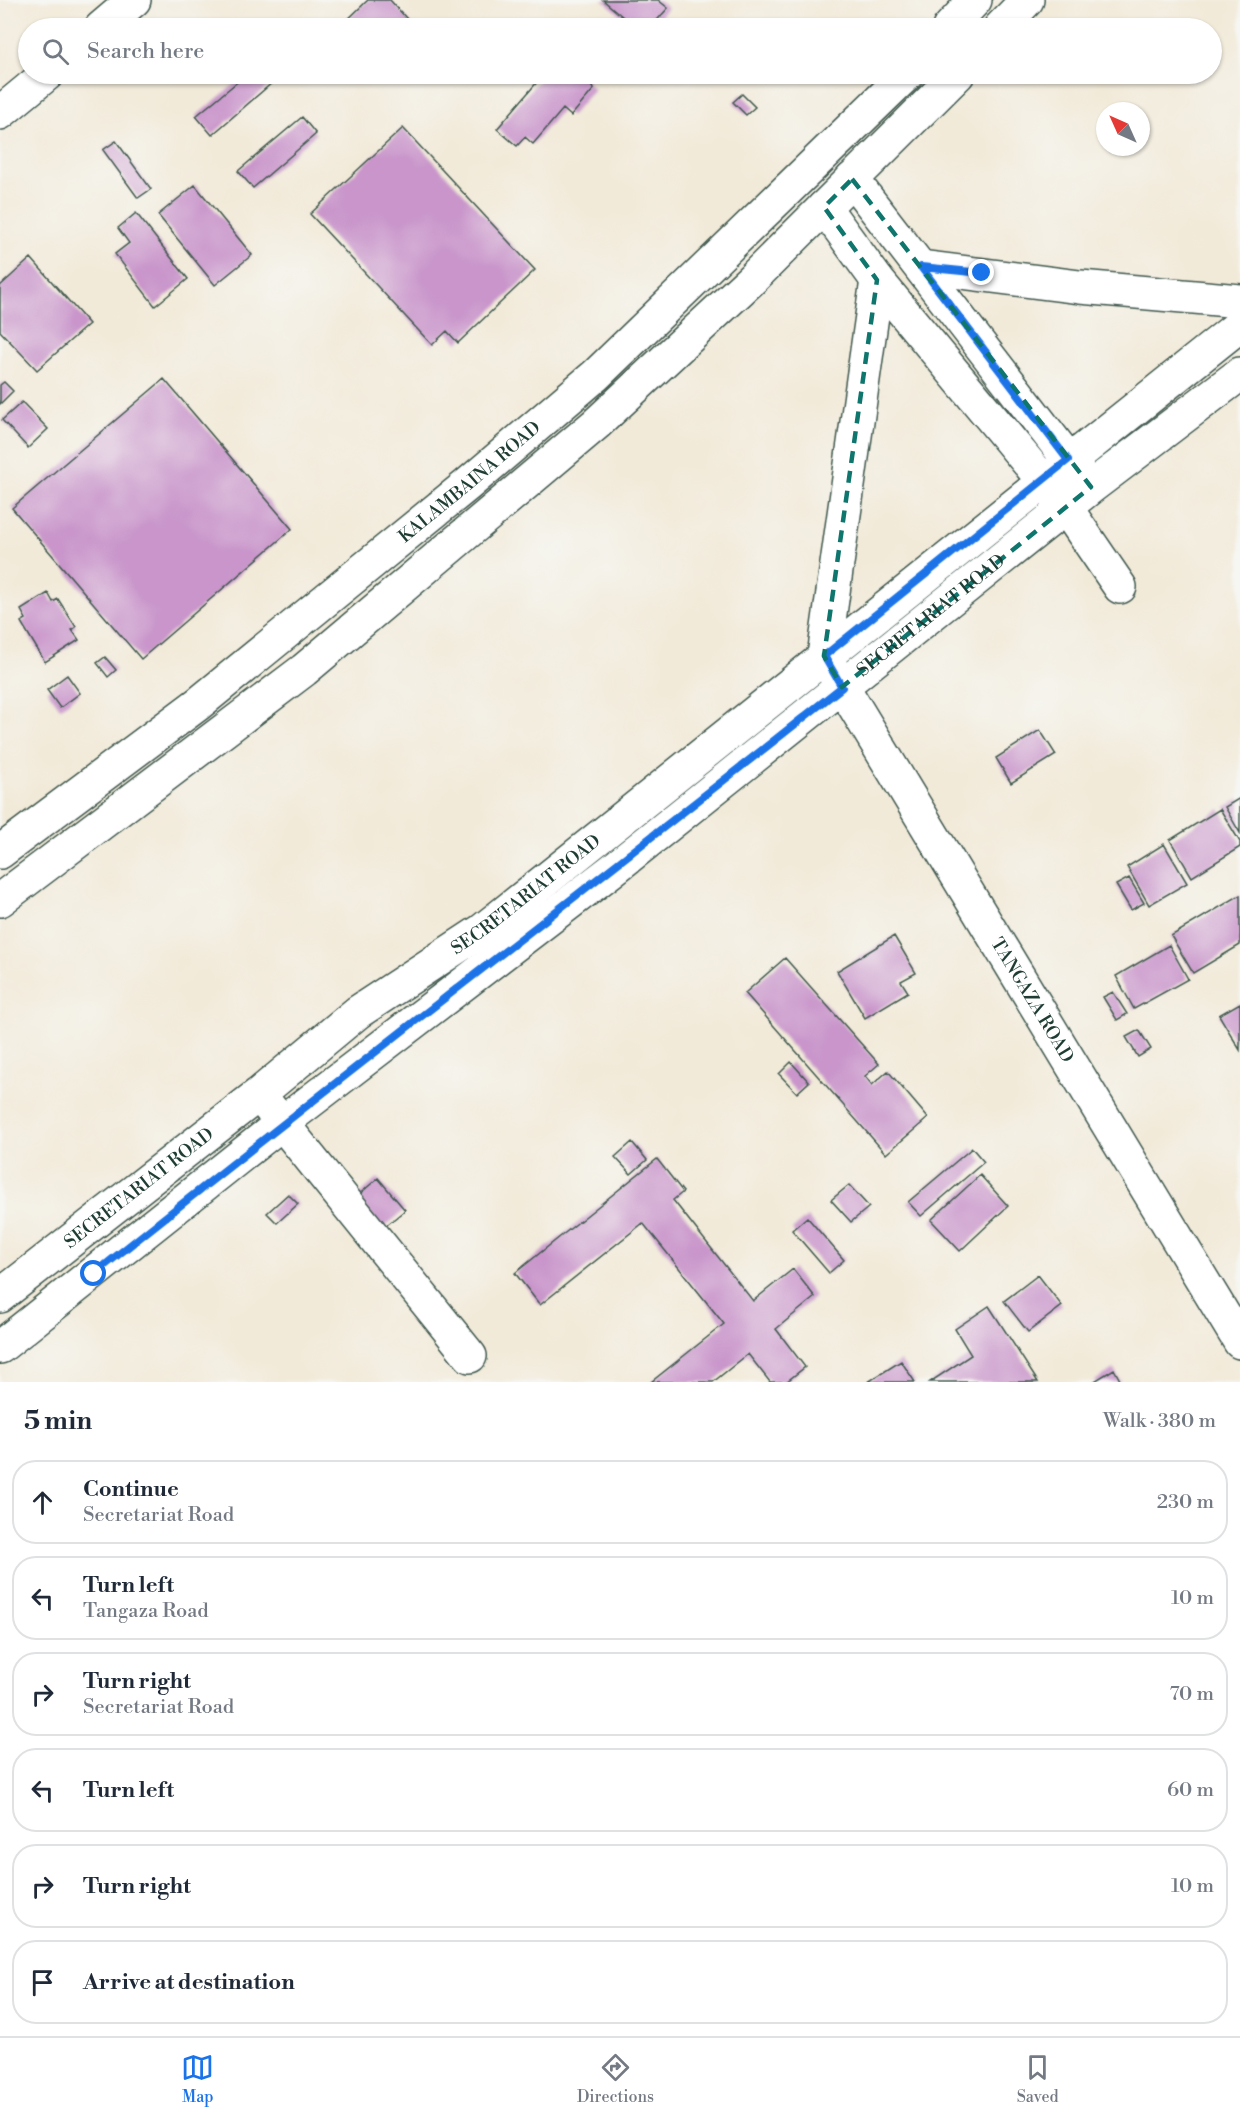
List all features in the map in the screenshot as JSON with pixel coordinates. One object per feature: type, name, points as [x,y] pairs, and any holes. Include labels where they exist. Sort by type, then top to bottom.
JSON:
[{"type":"street","points":[[112,18],[134,0]]},
{"type":"street","points":[[958,18],[975,0]]},
{"type":"street","points":[[1010,18],[1027,0]]},
{"type":"street","points":[[0,113],[35,84]]},
{"type":"street","name":"KALAMBAINA ROAD","points":[[0,852],[198,704],[467,485],[596,375],[897,84]]},
{"type":"street","points":[[0,900],[303,670],[597,424],[753,278],[948,84]]},
{"type":"street","points":[[852,179],[1090,487]]},
{"type":"street","points":[[824,207],[877,279],[1066,508],[1120,587]]},
{"type":"street","points":[[921,267],[1080,287],[1240,301]]},
{"type":"street","points":[[824,656],[877,279]]},
{"type":"street","name":"SECRETARIAT ROAD","points":[[0,1296],[259,1094],[358,1012],[483,930],[1068,460],[1240,325]]},
{"type":"street","name":"SECRETARIAT ROAD","points":[[0,1347],[282,1123],[611,871],[1090,487],[1240,374]]},
{"type":"street","name":"TANGAZA ROAD","points":[[824,656],[1240,1342]]},
{"type":"street","points":[[259,1094],[471,1356]]},
{"type":"highlighted area","points":[[852,179],[1091,487],[842,687],[824,656],[877,280],[824,207]]},
{"type":"building","points":[[368,0],[390,0],[406,18],[349,18]]},
{"type":"building","points":[[603,0],[658,0],[668,8],[659,18],[624,18]]},
{"type":"building","points":[[235,84],[271,84],[212,135],[196,116]]},
{"type":"building","points":[[535,84],[589,84],[594,89],[571,116],[563,109],[533,144],[525,137],[517,146],[497,129]]},
{"type":"building","points":[[742,94],[755,107],[746,115],[733,102]]},
{"type":"building","points":[[302,117],[316,134],[253,188],[238,171]]},
{"type":"building","points":[[403,128],[535,270],[458,343],[447,331],[432,345],[310,214]]},
{"type":"building","points":[[116,141],[151,189],[138,198],[103,150]]},
{"type":"building","points":[[195,185],[252,255],[215,285],[158,215]]},
{"type":"building","points":[[136,213],[188,279],[155,306],[115,254],[129,243],[118,228]]},
{"type":"building","points":[[31,258],[89,324],[37,370],[0,331],[0,286]]},
{"type":"building","points":[[164,379],[292,529],[141,659],[12,508]]},
{"type":"building","points":[[4,382],[13,391],[0,404],[0,385]]},
{"type":"building","points":[[22,402],[48,429],[28,448],[2,420]]},
{"type":"building","points":[[48,593],[53,602],[58,599],[76,627],[72,630],[79,640],[45,662],[21,622],[26,619],[21,610]]},
{"type":"building","points":[[105,657],[116,670],[108,677],[97,663]]},
{"type":"building","points":[[67,675],[80,693],[60,708],[47,690]]},
{"type":"building","points":[[1040,730],[1056,755],[1011,783],[996,758]]},
{"type":"building","points":[[1240,798],[1240,833],[1225,807]]},
{"type":"building","points":[[1220,809],[1240,842],[1240,847],[1192,877],[1170,840]]},
{"type":"building","points":[[1164,844],[1187,883],[1149,905],[1127,867]]},
{"type":"building","points":[[1129,878],[1144,903],[1131,910],[1116,885]]},
{"type":"building","points":[[1240,895],[1240,945],[1193,973],[1171,936]]},
{"type":"building","points":[[894,936],[916,973],[901,981],[908,992],[865,1018],[837,971]]},
{"type":"building","points":[[1169,945],[1188,979],[1134,1009],[1116,976]]},
{"type":"building","points":[[785,958],[879,1064],[865,1076],[872,1085],[888,1071],[928,1118],[886,1154],[745,993]]},
{"type":"building","points":[[1113,992],[1127,1014],[1117,1020],[1103,997]]},
{"type":"building","points":[[1240,1003],[1240,1050],[1219,1015]]},
{"type":"building","points":[[1139,1030],[1151,1049],[1138,1057],[1126,1037]]},
{"type":"building","points":[[791,1062],[809,1082],[797,1093],[779,1074]]},
{"type":"building","points":[[632,1142],[647,1160],[631,1174],[615,1157]]},
{"type":"building","points":[[972,1148],[984,1162],[921,1216],[908,1202]]},
{"type":"building","points":[[657,1159],[683,1192],[673,1200],[753,1301],[793,1269],[815,1297],[776,1329],[805,1367],[786,1382],[770,1382],[748,1354],[713,1382],[651,1382],[724,1324],[643,1223],[540,1305],[515,1273]]},
{"type":"building","points":[[980,1175],[1008,1206],[960,1251],[931,1220]]},
{"type":"building","points":[[378,1178],[405,1210],[382,1229],[356,1197]]},
{"type":"building","points":[[849,1185],[869,1207],[851,1222],[831,1200]]},
{"type":"building","points":[[288,1194],[298,1204],[277,1223],[267,1213]]},
{"type":"building","points":[[807,1217],[844,1260],[829,1273],[792,1230]]},
{"type":"building","points":[[1038,1275],[1062,1306],[1028,1332],[1004,1301]]},
{"type":"building","points":[[989,1306],[1038,1382],[930,1382],[971,1355],[955,1329]]},
{"type":"building","points":[[901,1361],[915,1382],[868,1382]]},
{"type":"building","points":[[1114,1369],[1121,1382],[1093,1382]]},
{"type":"route","points":[[94,1274],[282,1123],[611,871],[842,687],[824,656],[1068,460],[921,267],[982,273]]}]
